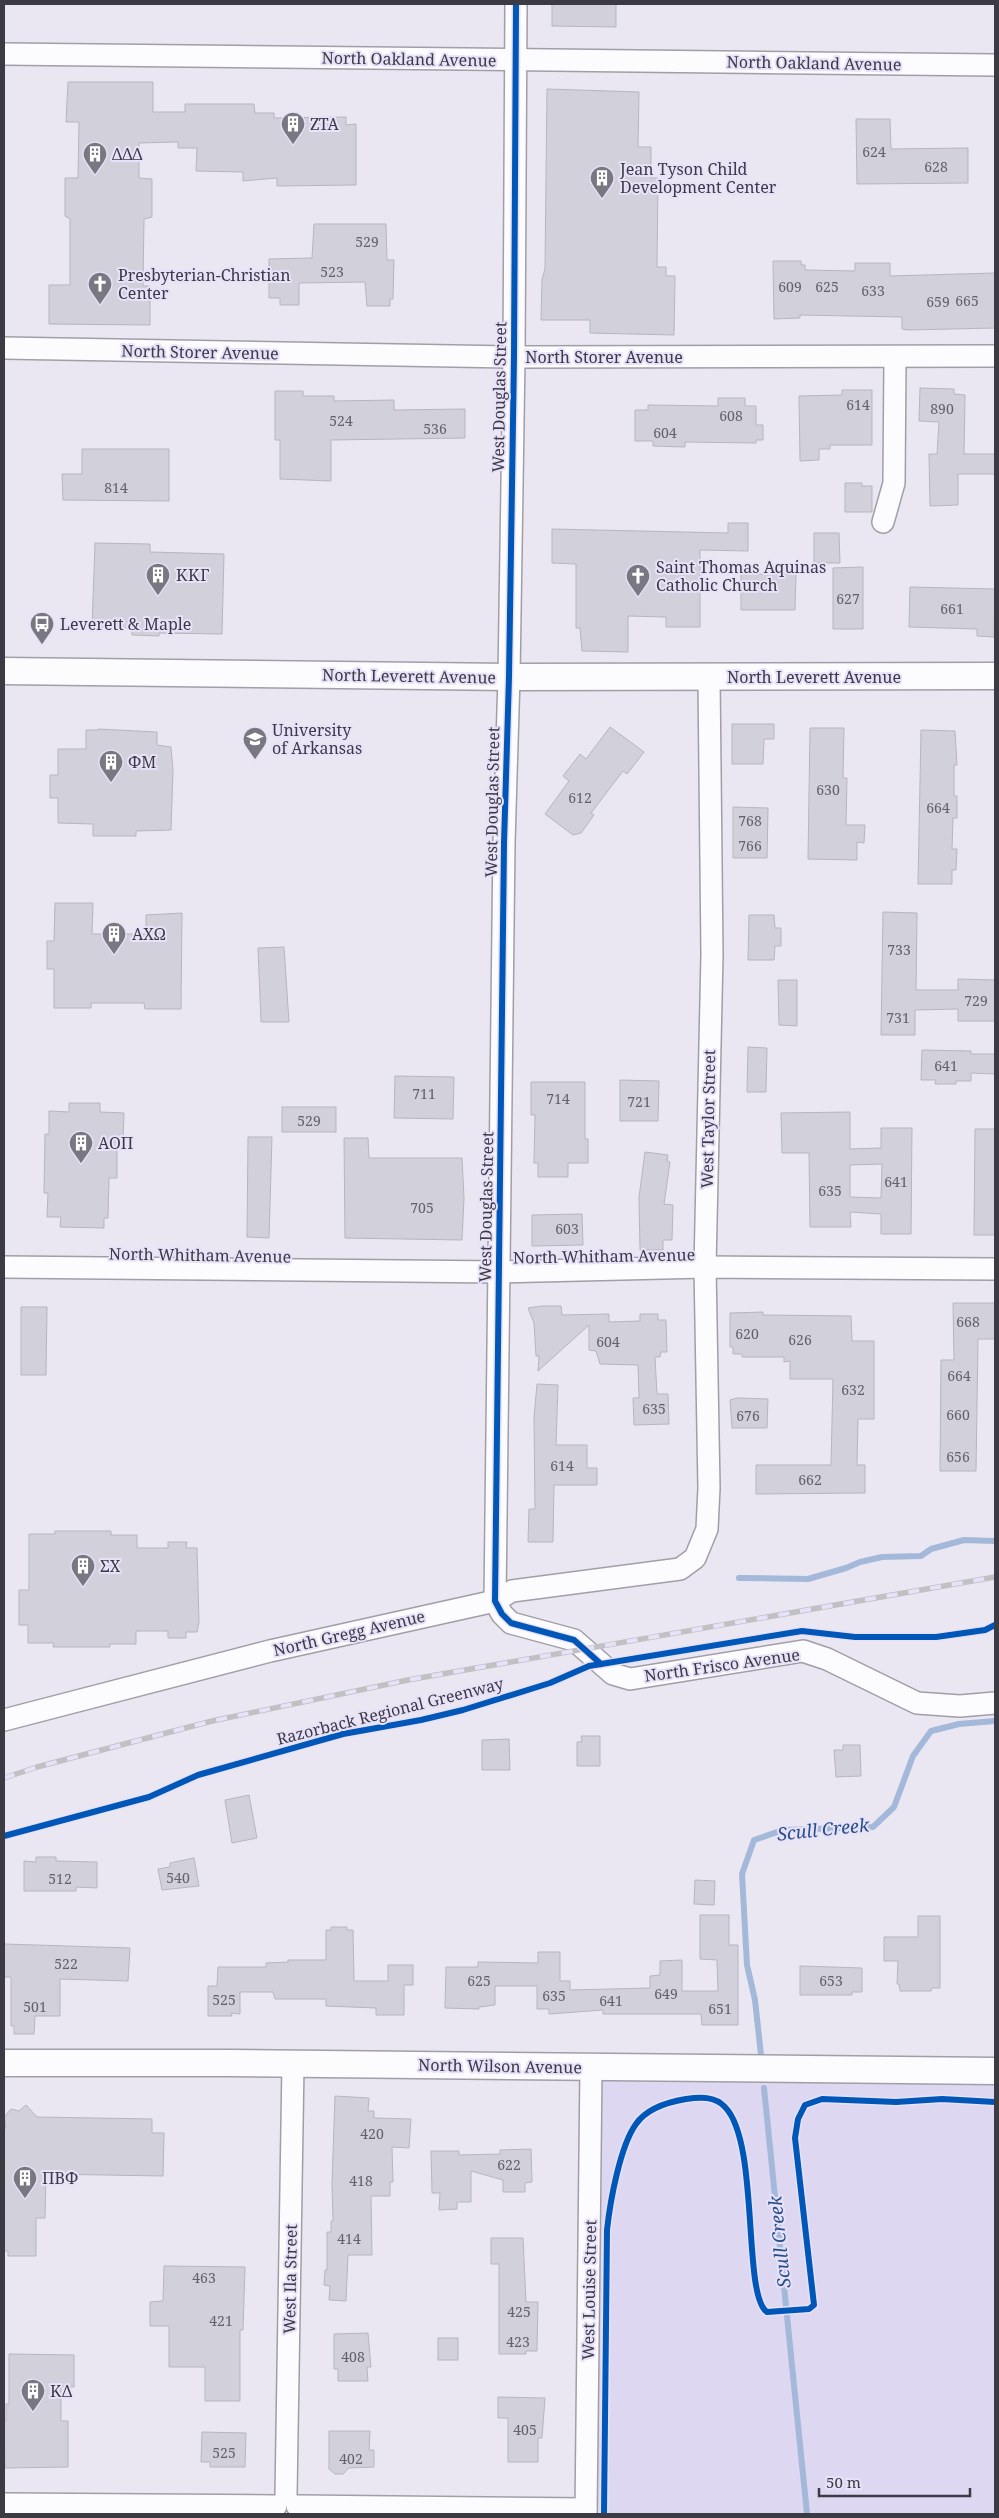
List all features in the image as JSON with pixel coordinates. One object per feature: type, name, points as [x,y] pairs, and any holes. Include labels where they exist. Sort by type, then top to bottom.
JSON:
[{"type":"street","name":"West Douglas Street","points":[[495,1601],[504,843],[509,677],[514,357],[516,4]]},
{"type":"street","name":"North Oakland Avenue","points":[[4,54],[995,65]]},
{"type":"street","name":"North Storer Avenue","points":[[4,348],[514,357],[895,358],[995,356]]},
{"type":"street","points":[[883,522],[894,483],[895,358]]},
{"type":"street","name":"North Leverett Avenue","points":[[4,671],[509,677],[995,676]]},
{"type":"street","name":"West Taylor Street","points":[[695,1558],[706,1529],[709,1488],[705,1268],[712,955],[708,678]]},
{"type":"street","name":"North Whitham Avenue","points":[[4,1267],[500,1272],[705,1268],[995,1269]]},
{"type":"street","name":"North Gregg Avenue","points":[[4,1720],[270,1651],[495,1601],[512,1591],[680,1568],[695,1558]]},
{"type":"street","name":"North Frisco Avenue","points":[[495,1601],[502,1614],[511,1623],[574,1640],[613,1674],[630,1679],[803,1651],[827,1659],[917,1702],[960,1706],[995,1703]]},
{"type":"street","name":"North Wilson Avenue","points":[[4,2063],[591,2066],[995,2071]]},
{"type":"street","name":"West Ila Street","points":[[286,2507],[293,2064]]},
{"type":"street","name":"West Louise Street","points":[[586,2512],[591,2066]]},
{"type":"street","points":[[4,2504],[586,2512]]},
{"type":"shaded area","points":[[591,2067],[995,2071],[995,2514],[586,2514]]},
{"type":"building","points":[[552,4],[616,4],[616,27],[552,26]]},
{"type":"building","points":[[68,82],[153,82],[153,112],[185,112],[185,104],[254,104],[255,113],[274,113],[274,118],[346,117],[346,125],[356,124],[356,185],[277,186],[277,178],[243,181],[243,172],[196,171],[197,148],[178,148],[178,142],[139,143],[139,178],[152,179],[152,217],[144,219],[143,286],[150,286],[150,325],[49,324],[49,285],[70,285],[70,219],[65,216],[65,178],[78,178],[79,122],[66,122]]},
{"type":"building","name":"Jean Tyson Child Development Center","points":[[547,89],[639,92],[638,147],[651,147],[651,178],[658,178],[657,267],[666,267],[666,276],[675,276],[674,335],[590,333],[590,320],[541,320],[542,279],[545,269]]},
{"type":"building","points":[[856,119],[890,119],[891,149],[968,148],[968,183],[857,184]]},
{"type":"building","points":[[314,224],[386,224],[387,260],[394,260],[393,299],[390,299],[390,306],[367,306],[365,282],[299,283],[299,305],[280,305],[280,298],[269,298],[269,259],[312,258]]},
{"type":"building","points":[[773,261],[801,261],[801,265],[805,265],[805,270],[855,271],[855,263],[890,263],[890,276],[995,273],[995,328],[908,330],[902,329],[902,317],[800,315],[800,318],[774,319]]},
{"type":"building","points":[[920,388],[954,389],[954,394],[965,395],[964,454],[995,454],[995,474],[958,474],[958,505],[930,506],[929,454],[937,454],[939,422],[919,421]]},
{"type":"building","points":[[842,390],[872,390],[872,445],[830,445],[830,449],[819,449],[819,460],[800,461],[799,396],[842,395]]},
{"type":"building","points":[[275,391],[303,391],[303,396],[334,396],[334,401],[394,400],[394,410],[465,409],[465,438],[331,440],[331,481],[280,479],[280,440],[275,440]]},
{"type":"building","points":[[718,398],[745,398],[745,406],[756,406],[756,425],[763,425],[763,440],[756,440],[756,443],[685,442],[685,447],[653,446],[653,441],[635,441],[635,410],[648,410],[648,405],[718,406]]},
{"type":"building","points":[[82,449],[169,449],[169,501],[63,500],[62,474],[82,474]]},
{"type":"building","points":[[845,483],[862,483],[862,486],[872,486],[872,512],[845,512]]},
{"type":"building","name":"Saint Thomas Aquinas Catholic Church","points":[[728,523],[748,523],[748,551],[700,550],[700,627],[666,627],[666,617],[628,616],[628,652],[582,651],[580,628],[576,628],[576,564],[552,563],[552,529],[728,533]]},
{"type":"building","points":[[814,533],[839,533],[840,563],[814,563]]},
{"type":"building","name":"ΚΚΓ","points":[[95,543],[150,544],[150,552],[224,554],[222,634],[159,633],[159,636],[132,635],[132,628],[92,627]]},
{"type":"building","points":[[863,567],[863,629],[833,629],[833,568]]},
{"type":"building","points":[[741,574],[796,574],[795,610],[741,610]]},
{"type":"building","points":[[910,587],[995,589],[994,637],[977,636],[977,629],[909,627]]},
{"type":"building","points":[[732,724],[774,724],[774,739],[764,739],[763,764],[732,764]]},
{"type":"building","points":[[610,727],[644,752],[627,774],[623,771],[591,813],[594,815],[581,833],[573,835],[545,814],[569,781],[563,776],[580,754],[586,759]]},
{"type":"building","points":[[810,728],[844,728],[843,778],[847,778],[846,825],[865,825],[864,843],[857,842],[857,860],[808,859]]},
{"type":"building","name":"ΦΜ","points":[[86,730],[157,732],[157,745],[171,747],[173,770],[171,830],[136,831],[136,836],[93,836],[93,824],[58,823],[58,798],[50,798],[50,775],[58,775],[58,749],[86,749]]},
{"type":"building","points":[[921,730],[955,731],[957,765],[954,765],[954,796],[957,796],[957,818],[953,818],[952,849],[957,849],[956,870],[952,870],[952,884],[918,884]]},
{"type":"building","points":[[733,807],[768,808],[767,858],[733,858]]},
{"type":"building","name":"ΑΧΩ","points":[[55,903],[93,903],[92,934],[146,934],[146,915],[182,913],[181,1009],[145,1009],[144,1003],[91,1003],[91,1008],[54,1008],[54,969],[47,969],[47,941],[54,941]]},
{"type":"building","points":[[883,912],[917,913],[916,990],[958,990],[958,979],[995,980],[995,1021],[958,1021],[958,1009],[915,1010],[915,1035],[881,1035]]},
{"type":"building","points":[[749,915],[774,915],[775,928],[781,928],[781,946],[775,946],[774,960],[748,960]]},
{"type":"building","points":[[284,947],[289,1022],[261,1022],[258,948]]},
{"type":"building","points":[[778,980],[797,980],[797,1026],[779,1025]]},
{"type":"building","points":[[748,1047],[767,1048],[766,1092],[747,1092]]},
{"type":"building","points":[[922,1050],[971,1051],[971,1054],[995,1054],[995,1074],[971,1073],[971,1081],[956,1081],[956,1084],[935,1084],[936,1080],[921,1080]]},
{"type":"building","points":[[395,1076],[454,1077],[453,1119],[394,1118]]},
{"type":"building","points":[[620,1080],[659,1081],[658,1121],[620,1121]]},
{"type":"building","points":[[531,1082],[585,1082],[585,1139],[588,1139],[588,1163],[568,1163],[568,1177],[538,1177],[538,1163],[534,1163],[535,1115],[531,1115]]},
{"type":"building","name":"ΑΟΠ","points":[[69,1103],[100,1103],[100,1112],[124,1113],[123,1140],[117,1140],[117,1178],[109,1178],[108,1218],[104,1218],[104,1228],[60,1227],[61,1217],[47,1217],[48,1193],[44,1193],[45,1134],[49,1134],[49,1111],[69,1112]]},
{"type":"building","points":[[282,1107],[336,1107],[336,1132],[282,1132]]},
{"type":"building","points":[[850,1112],[850,1149],[881,1148],[881,1128],[912,1128],[911,1234],[881,1234],[881,1214],[850,1212],[851,1227],[810,1227],[809,1153],[782,1153],[781,1113]],"holes":[[[882,1164],[881,1198],[850,1197],[850,1165]]]},
{"type":"building","points":[[975,1129],[995,1129],[995,1235],[974,1235]]},
{"type":"building","points":[[248,1137],[272,1137],[269,1238],[247,1237]]},
{"type":"building","points":[[344,1138],[368,1138],[369,1158],[462,1158],[464,1198],[462,1240],[345,1238]]},
{"type":"building","points":[[645,1152],[668,1155],[667,1161],[670,1162],[664,1204],[673,1205],[672,1240],[663,1240],[663,1250],[640,1250],[639,1197]]},
{"type":"building","points":[[582,1214],[583,1245],[532,1246],[532,1215]]},
{"type":"building","points":[[953,1303],[995,1303],[995,1339],[978,1339],[976,1471],[940,1471],[941,1360],[954,1360]]},
{"type":"building","points":[[561,1306],[562,1315],[609,1314],[609,1322],[640,1321],[640,1314],[658,1314],[658,1320],[666,1320],[667,1352],[661,1352],[660,1357],[655,1357],[657,1394],[668,1394],[669,1424],[634,1425],[633,1398],[639,1398],[638,1365],[600,1364],[596,1351],[589,1350],[589,1325],[538,1371],[539,1356],[536,1356],[534,1323],[528,1308]]},
{"type":"building","points":[[21,1307],[47,1307],[46,1375],[21,1375]]},
{"type":"building","points":[[763,1312],[763,1315],[851,1316],[852,1341],[874,1341],[874,1419],[858,1419],[857,1465],[865,1465],[865,1493],[756,1494],[756,1465],[831,1465],[833,1379],[790,1379],[790,1361],[784,1362],[784,1357],[742,1357],[742,1354],[733,1354],[733,1347],[730,1347],[730,1313]]},
{"type":"building","points":[[537,1384],[558,1385],[556,1445],[587,1445],[587,1468],[597,1468],[597,1485],[554,1485],[553,1542],[528,1542],[529,1509],[535,1509],[534,1418]]},
{"type":"building","points":[[737,1398],[768,1399],[767,1428],[732,1428],[730,1400]]},
{"type":"building","name":"ΣΧ","points":[[55,1531],[111,1531],[111,1535],[137,1535],[137,1548],[168,1548],[168,1542],[187,1542],[186,1548],[197,1548],[199,1622],[197,1632],[186,1632],[186,1638],[168,1638],[168,1631],[136,1631],[136,1644],[110,1644],[110,1647],[53,1647],[54,1643],[28,1643],[28,1625],[19,1625],[19,1590],[29,1590],[29,1534],[55,1534]]},
{"type":"building","points":[[581,1736],[600,1736],[600,1766],[577,1766],[577,1742],[582,1742]]},
{"type":"building","points":[[509,1739],[510,1770],[482,1770],[482,1740]]},
{"type":"building","points":[[843,1745],[860,1745],[861,1776],[836,1777],[834,1750],[843,1750]]},
{"type":"building","points":[[249,1795],[257,1838],[232,1843],[225,1800]]},
{"type":"building","points":[[36,1857],[56,1857],[56,1861],[97,1862],[97,1888],[76,1887],[76,1891],[24,1891],[24,1861],[36,1862]]},
{"type":"building","points":[[194,1858],[199,1886],[162,1890],[158,1869],[170,1867],[170,1863]]},
{"type":"building","points":[[695,1880],[715,1881],[714,1905],[694,1904]]},
{"type":"building","points":[[700,1915],[729,1915],[729,1945],[738,1945],[738,2025],[702,2025],[701,2014],[603,2014],[603,2010],[549,2014],[549,2009],[537,2009],[537,1986],[495,1986],[495,2005],[479,2007],[479,2009],[445,2008],[446,1967],[478,1967],[478,1962],[538,1963],[538,1952],[560,1952],[560,1981],[570,1981],[570,1990],[650,1988],[650,1976],[660,1975],[660,1961],[682,1960],[682,1991],[718,1991],[717,1960],[700,1959]]},
{"type":"building","points":[[918,1916],[940,1916],[940,1988],[932,1988],[931,1991],[900,1991],[899,1984],[897,1984],[898,1961],[884,1961],[884,1937],[918,1937]]},
{"type":"building","points":[[331,1927],[347,1927],[347,1930],[353,1930],[354,1981],[388,1981],[388,1965],[413,1965],[413,1985],[404,1985],[404,2015],[376,2015],[376,2008],[326,2006],[326,1999],[275,1999],[273,1992],[240,1992],[240,2014],[231,2013],[232,2016],[208,2016],[208,1986],[217,1986],[218,1967],[266,1967],[266,1963],[288,1962],[288,1960],[326,1960],[326,1930],[331,1930]]},
{"type":"building","points":[[4,1944],[130,1948],[128,1981],[60,1979],[60,2016],[35,2016],[34,2034],[14,2034],[14,2026],[11,2026],[11,1977],[4,1977]]},
{"type":"building","points":[[800,1966],[862,1968],[862,1992],[852,1992],[852,1995],[800,1995]]},
{"type":"building","points":[[335,2096],[369,2098],[368,2111],[374,2111],[374,2118],[411,2119],[409,2148],[392,2147],[393,2182],[390,2182],[390,2196],[371,2196],[372,2255],[348,2255],[346,2301],[329,2300],[330,2286],[324,2285],[325,2270],[327,2270],[327,2232],[331,2232],[331,2221],[333,2221],[332,2184]]},
{"type":"building","name":"ΠΒΦ","points":[[26,2105],[37,2117],[152,2119],[152,2133],[164,2133],[163,2176],[46,2174],[45,2218],[36,2218],[36,2256],[8,2256],[8,2251],[4,2251],[4,2130],[6,2127],[4,2117],[11,2109],[19,2111]]},
{"type":"building","points":[[531,2149],[532,2182],[525,2183],[525,2192],[503,2192],[503,2180],[471,2171],[471,2202],[457,2202],[457,2209],[439,2210],[440,2193],[432,2193],[431,2151],[459,2151],[459,2155],[500,2154],[500,2150]]},
{"type":"building","points":[[491,2238],[523,2238],[526,2302],[538,2302],[537,2351],[526,2351],[526,2354],[499,2354],[499,2264],[491,2264]]},
{"type":"building","points":[[164,2266],[245,2267],[243,2330],[240,2330],[240,2401],[205,2401],[205,2367],[169,2367],[169,2326],[150,2326],[150,2302],[163,2301]]},
{"type":"building","points":[[368,2333],[371,2367],[367,2367],[368,2381],[338,2381],[338,2369],[334,2369],[334,2334]]},
{"type":"building","points":[[438,2338],[458,2338],[458,2360],[438,2360]]},
{"type":"building","name":"ΚΔ","points":[[9,2354],[74,2355],[74,2387],[61,2387],[61,2421],[68,2421],[68,2467],[5,2468],[4,2421],[6,2421],[6,2404],[9,2404]]},
{"type":"building","points":[[498,2397],[545,2398],[542,2438],[538,2438],[538,2462],[508,2462],[508,2418],[498,2418]]},
{"type":"building","points":[[329,2431],[370,2431],[369,2450],[374,2450],[374,2467],[349,2468],[343,2474],[335,2474],[329,2469]]},
{"type":"building","points":[[202,2432],[246,2433],[245,2467],[210,2467],[210,2462],[201,2462]]},
{"type":"waterway","points":[[739,1578],[808,1579],[882,1557],[921,1556],[931,1549],[964,1540],[995,1541]]},
{"type":"waterway","name":"Scull Creek","points":[[761,2055],[755,2000],[747,1965],[742,1874],[754,1840],[783,1830],[873,1827],[894,1807],[913,1756],[931,1731],[959,1724],[995,1721]]},
{"type":"waterway","name":"Scull Creek","points":[[764,2088],[807,2514]]},
{"type":"railway","points":[[4,1778],[37,1767],[212,1721],[408,1680],[995,1577]]},
{"type":"cycle path","points":[[516,4],[514,357],[509,677],[504,843],[495,1601],[502,1614],[511,1623],[574,1640],[601,1664]]},
{"type":"cycle path","name":"Razorback Regional Greenway","points":[[4,1836],[149,1797],[198,1775],[343,1734],[421,1720],[463,1710],[550,1683],[589,1666],[802,1631],[855,1637],[936,1637],[985,1630],[995,1625]]},
{"type":"cycle path","points":[[604,2514],[607,2230],[613,2190],[625,2146],[630,2134],[641,2118],[658,2107],[686,2099],[712,2099],[725,2107],[736,2125],[743,2152],[755,2278],[759,2300],[767,2312],[809,2309],[814,2305],[795,2138],[798,2119],[805,2105],[822,2099],[896,2102],[942,2099],[995,2102]]},
{"type":"place","name":"ΖΤΑ","points":[[293,145]]},
{"type":"place","name":"ΔΔΔ","points":[[95,175]]},
{"type":"place","name":"Jean Tyson Child Development Center","points":[[602,199]]},
{"type":"place","name":"Presbyterian-Christian Center","points":[[100,305]]},
{"type":"place","name":"ΚΚΓ","points":[[158,596]]},
{"type":"place","name":"Saint Thomas Aquinas Catholic Church","points":[[638,597]]},
{"type":"place","name":"Leverett & Maple","points":[[42,645]]},
{"type":"place","name":"University of Arkansas","points":[[255,760]]},
{"type":"place","name":"ΦΜ","points":[[111,783]]},
{"type":"place","name":"ΑΧΩ","points":[[114,955]]},
{"type":"place","name":"ΑΟΠ","points":[[81,1164]]},
{"type":"place","name":"ΣΧ","points":[[83,1587]]},
{"type":"place","name":"ΠΒΦ","points":[[25,2199]]},
{"type":"place","name":"ΚΔ","points":[[33,2412]]}]
